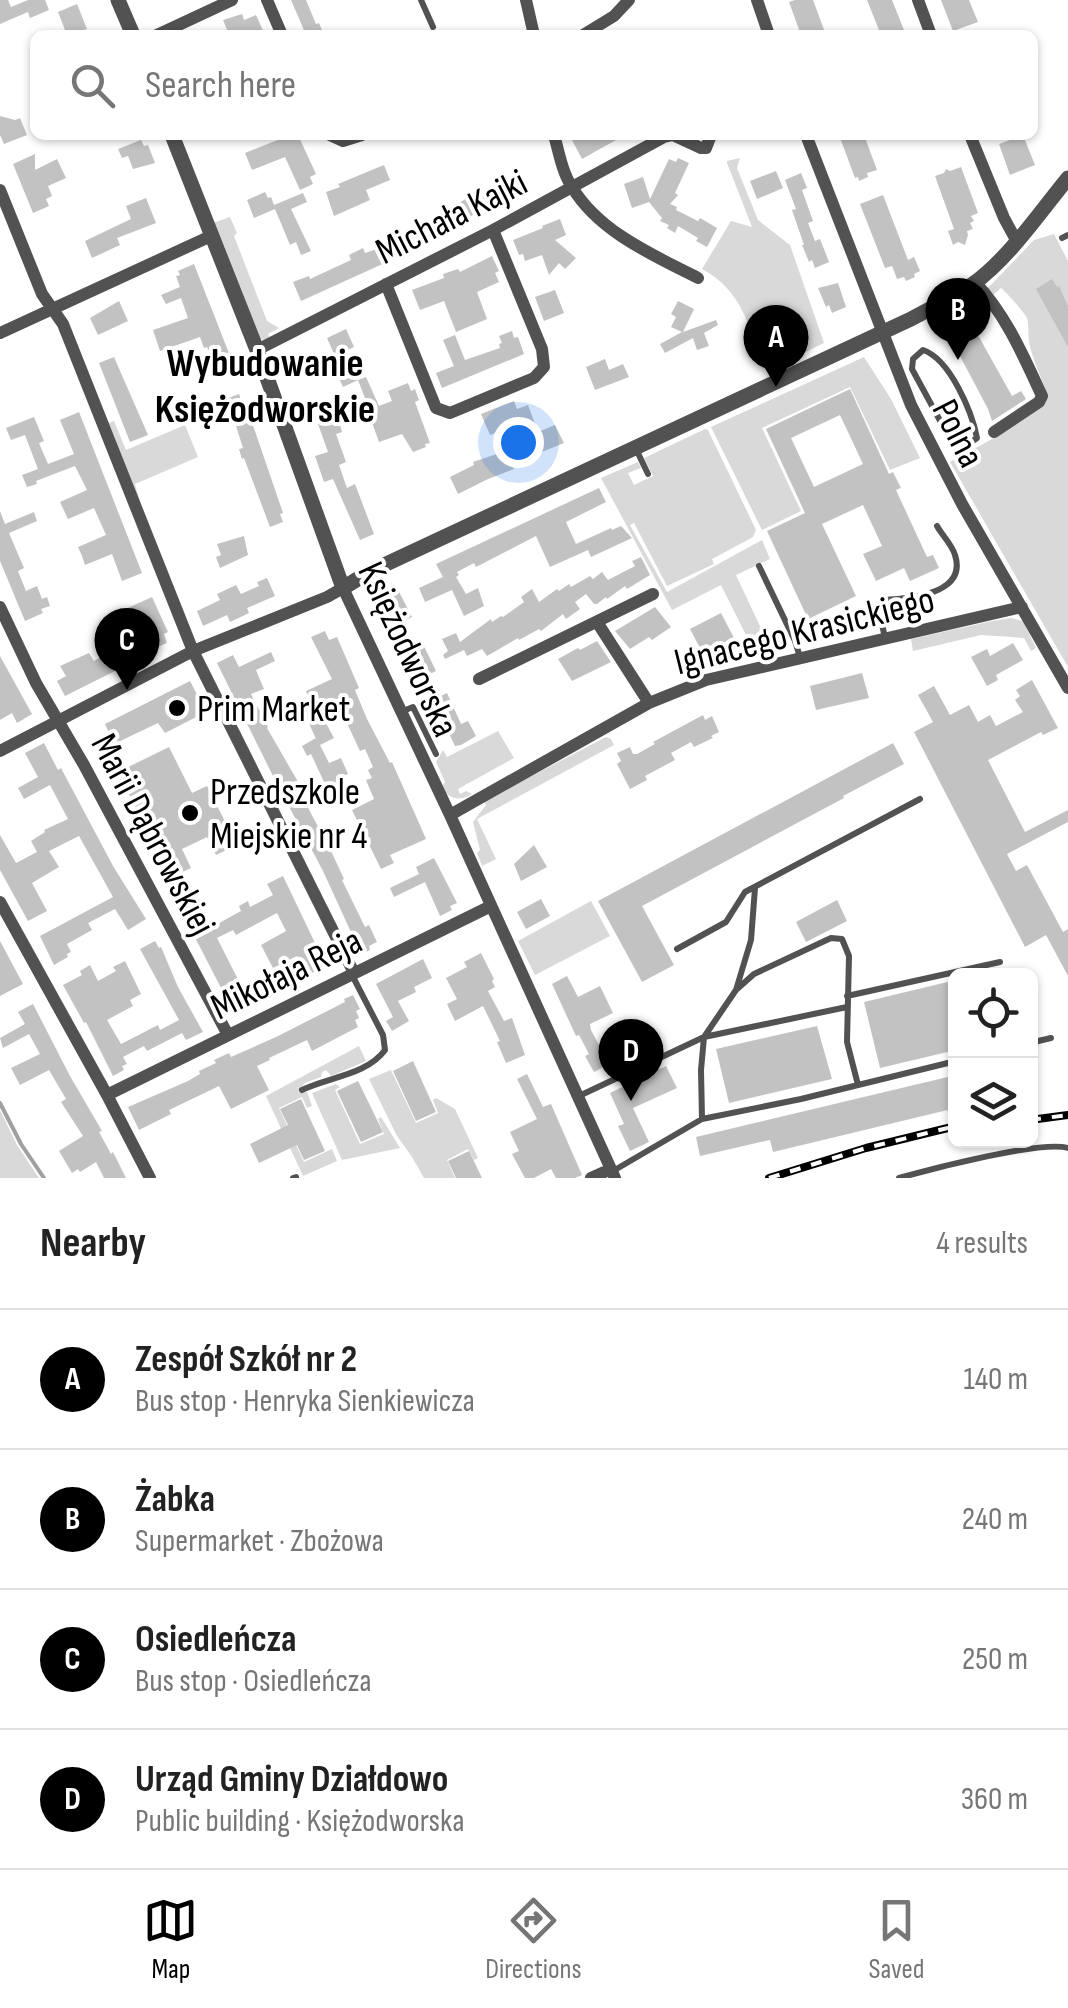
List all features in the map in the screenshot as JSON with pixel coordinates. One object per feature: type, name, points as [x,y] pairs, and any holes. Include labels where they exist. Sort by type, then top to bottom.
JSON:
[{"type":"street","points":[[118,0],[130,30]]},
{"type":"street","points":[[168,30],[232,0]]},
{"type":"street","points":[[267,0],[280,30]]},
{"type":"street","points":[[526,0],[533,30]]},
{"type":"street","points":[[591,30],[614,16],[629,0]]},
{"type":"street","points":[[757,0],[767,30]]},
{"type":"street","points":[[918,0],[929,30]]},
{"type":"street","name":"Księżodworska","points":[[174,140],[257,350],[343,588],[613,1173]]},
{"type":"street","points":[[555,140],[572,187],[601,219],[624,238],[698,278]]},
{"type":"street","name":"Michała Kajki","points":[[257,350],[493,230],[658,140]]},
{"type":"street","name":"Michała Kajki","points":[[684,140],[702,148],[710,140]]},
{"type":"street","name":"Polna","points":[[808,140],[914,410],[962,504],[1068,688]]},
{"type":"street","points":[[972,140],[1016,240]]},
{"type":"street","points":[[0,750],[193,651],[327,597],[369,572],[910,319],[976,282],[1068,178]]},
{"type":"street","points":[[0,190],[42,294],[63,324],[193,651],[353,974]]},
{"type":"street","points":[[386,284],[436,408],[450,413],[534,378],[544,366],[542,349],[493,230]]},
{"type":"street","points":[[0,333],[211,236]]},
{"type":"street","points":[[976,282],[1004,319],[1042,396],[994,432]]},
{"type":"street","points":[[479,679],[652,594]]},
{"type":"street","name":"Marii Dąbrowskiej","points":[[0,607],[36,683],[228,1035]]},
{"type":"street","name":"Ignacego Krasickiego","points":[[450,816],[649,703],[706,680],[1022,607]]},
{"type":"street","points":[[598,622],[649,703]]},
{"type":"street","points":[[0,902],[150,1178]]},
{"type":"street","name":"Mikołaja Reja","points":[[108,1095],[491,906]]},
{"type":"street","points":[[591,1178],[613,1173]]},
{"type":"lane","points":[[421,0],[433,27]]},
{"type":"lane","points":[[924,350],[940,360],[956,386],[971,414],[977,438],[962,448],[956,446],[930,403],[912,369],[913,359],[924,350]]},
{"type":"lane","points":[[914,410],[930,403]]},
{"type":"lane","points":[[636,448],[648,474]]},
{"type":"lane","points":[[886,639],[880,610],[882,600],[932,593],[948,585],[956,572],[955,556],[937,526]]},
{"type":"lane","points":[[760,566],[800,658]]},
{"type":"lane","points":[[402,712],[413,706],[436,754]]},
{"type":"lane","points":[[677,949],[726,922],[745,892],[920,800]]},
{"type":"lane","points":[[736,990],[751,940],[756,886]]},
{"type":"lane","points":[[702,1119],[704,1036],[736,990],[754,974],[831,938],[842,940],[849,956],[846,1042],[858,1086]]},
{"type":"lane","points":[[847,996],[1000,962]]},
{"type":"lane","points":[[302,1090],[361,1068],[379,1059],[385,1050],[383,1036],[353,974]]},
{"type":"lane","points":[[578,1096],[704,1036],[846,1007]]},
{"type":"lane","points":[[1038,1041],[1051,1038]]},
{"type":"lane","points":[[613,1173],[702,1119],[948,1064]]},
{"type":"lane","points":[[899,1178],[1036,1148],[1068,1148]]},
{"type":"shaded area","points":[[740,158],[737,168],[758,220],[790,245],[824,343],[767,371],[736,301],[728,289],[702,269],[731,221],[752,227],[727,163]]},
{"type":"shaded area","points":[[230,217],[267,321],[279,328],[264,340],[260,339],[213,223]]},
{"type":"shaded area","points":[[1054,234],[1068,261],[1068,667],[950,462],[994,438],[1045,389],[1030,348],[1027,318],[1001,288],[993,295],[987,289],[1034,240]]},
{"type":"shaded area","points":[[864,357],[891,399],[920,458],[890,470],[850,387],[762,428],[801,511],[762,530],[711,427]]},
{"type":"shaded area","points":[[114,421],[126,450],[185,425],[198,457],[135,484],[141,506],[109,423]]},
{"type":"shaded area","points":[[705,429],[756,530],[753,537],[712,559],[714,564],[667,586],[634,523],[630,525],[667,592],[762,540],[770,559],[736,575],[766,639],[774,636],[783,644],[754,651],[721,585],[672,610],[601,478],[638,462],[641,468],[628,473],[634,485],[653,476],[644,458]]},
{"type":"shaded area","points":[[1011,618],[1023,621],[1036,648],[1031,651],[1024,638],[981,635],[913,651],[911,639]]},
{"type":"shaded area","points":[[498,731],[514,758],[458,789],[460,794],[472,794],[459,799],[448,795],[441,788],[445,782],[436,762],[443,750],[447,757]]},
{"type":"shaded area","points":[[606,737],[614,745],[477,819],[496,859],[482,866],[473,822],[486,805],[484,801]]},
{"type":"shaded area","points":[[591,901],[610,936],[535,975],[518,941]]},
{"type":"shaded area","points":[[359,1046],[366,1061],[331,1076],[326,1070],[300,1088],[301,1093],[307,1092],[312,1106],[307,1108],[302,1097],[279,1108],[304,1162],[332,1149],[337,1161],[303,1176],[266,1096]]},
{"type":"shaded area","points":[[391,1070],[416,1123],[438,1113],[433,1100],[436,1098],[455,1109],[478,1158],[474,1160],[468,1149],[447,1160],[455,1178],[424,1178],[397,1136],[369,1079]]},
{"type":"shaded area","points":[[336,1084],[340,1087],[335,1090],[360,1144],[384,1134],[378,1119],[381,1117],[400,1148],[342,1160],[312,1093]]},
{"type":"shaded area","points":[[0,1110],[17,1145],[39,1178],[0,1178]]},
{"type":"building","points":[[0,0],[8,0],[11,7],[28,0],[45,0],[49,10],[30,18],[28,12],[0,24]]},
{"type":"building","points":[[291,0],[306,0],[322,30],[304,30]]},
{"type":"building","points":[[813,0],[824,30],[799,30],[789,2]]},
{"type":"building","points":[[867,0],[892,0],[904,30],[879,30]]},
{"type":"building","points":[[941,0],[969,0],[978,22],[953,30]]},
{"type":"building","points":[[77,4],[87,29],[65,30],[58,12]]},
{"type":"building","points":[[242,14],[244,20],[256,15],[263,30],[227,30],[223,20]]},
{"type":"building","points":[[0,116],[20,118],[27,135],[4,144]]},
{"type":"building","points":[[141,140],[144,146],[148,145],[155,163],[133,169],[128,156],[122,158],[118,149]]},
{"type":"building","points":[[278,140],[300,140],[316,174],[310,177],[313,184],[300,190],[285,157],[252,170],[245,153]]},
{"type":"building","points":[[572,140],[616,140],[582,159]]},
{"type":"building","points":[[841,140],[866,140],[877,170],[859,181]]},
{"type":"building","points":[[1025,140],[1035,165],[1010,175],[999,144]]},
{"type":"building","points":[[35,154],[35,170],[57,159],[66,178],[48,186],[52,196],[46,199],[49,206],[33,213],[13,164]]},
{"type":"building","points":[[678,158],[689,163],[675,193],[678,195],[670,204],[717,228],[707,247],[678,226],[675,233],[667,228],[669,225],[660,221],[662,218],[649,202],[632,208],[624,184],[643,177],[650,199],[669,159],[676,162]]},
{"type":"building","points":[[384,165],[390,180],[366,190],[370,200],[334,216],[326,192]]},
{"type":"building","points":[[961,167],[978,213],[971,216],[973,229],[967,231],[965,245],[953,245],[948,231],[954,229],[935,176],[946,169]]},
{"type":"building","points":[[776,171],[783,188],[757,199],[750,181]]},
{"type":"building","points":[[801,173],[807,188],[802,190],[813,221],[808,223],[829,262],[815,268],[802,245],[792,210],[796,209],[785,180]]},
{"type":"building","points":[[503,182],[510,195],[434,236],[427,223],[472,195],[474,198]]},
{"type":"building","points":[[265,192],[274,205],[303,193],[307,202],[291,209],[311,251],[301,255],[296,242],[290,245],[275,209],[254,218],[247,200]]},
{"type":"building","points":[[883,195],[908,260],[914,257],[920,271],[906,281],[904,277],[897,279],[892,266],[885,268],[860,204]]},
{"type":"building","points":[[146,198],[156,223],[117,238],[120,245],[92,258],[85,241],[131,219],[126,206]]},
{"type":"building","points":[[560,219],[566,235],[555,240],[576,258],[565,269],[559,263],[549,275],[542,255],[525,261],[513,240]]},
{"type":"building","points":[[405,232],[413,247],[301,301],[293,282],[309,276],[310,279],[351,260],[349,255],[363,248],[365,253],[377,249]]},
{"type":"building","points":[[492,256],[499,282],[477,292],[487,319],[456,332],[444,301],[420,310],[412,290]]},
{"type":"building","points":[[194,264],[236,371],[221,377],[211,350],[204,348],[200,337],[160,351],[153,330],[188,318],[181,298],[166,304],[161,295],[180,287],[178,271]]},
{"type":"building","points":[[1052,279],[1068,306],[1068,347],[1036,289]]},
{"type":"building","points":[[838,283],[846,307],[832,313],[818,288]]},
{"type":"building","points":[[555,290],[564,313],[544,321],[535,297]]},
{"type":"building","points":[[119,301],[128,321],[98,335],[90,318]]},
{"type":"building","points":[[678,301],[694,309],[683,332],[716,320],[718,325],[704,333],[709,346],[697,350],[693,338],[665,353],[660,344],[682,332],[671,327],[676,317],[671,314]]},
{"type":"building","points":[[972,316],[977,326],[974,328],[1012,396],[1021,391],[1026,399],[992,421],[949,329]]},
{"type":"building","points":[[346,329],[354,347],[345,351],[358,380],[343,387],[333,365],[300,377],[294,359],[312,353],[315,361],[334,354],[327,338]]},
{"type":"building","points":[[512,331],[524,354],[442,388],[436,373],[454,366],[443,340],[455,335],[465,360],[500,348],[499,336]]},
{"type":"building","points":[[114,357],[148,435],[130,442],[99,363]]},
{"type":"building","points":[[605,359],[609,370],[623,364],[629,377],[595,390],[586,367]]},
{"type":"building","points":[[366,377],[379,406],[392,401],[388,391],[408,383],[411,391],[415,389],[419,400],[415,402],[430,443],[426,447],[413,452],[402,434],[379,442],[358,380]]},
{"type":"building","points":[[850,389],[889,474],[893,472],[901,488],[896,490],[927,557],[933,555],[939,568],[910,581],[904,568],[876,581],[863,554],[882,546],[863,505],[822,524],[856,596],[808,619],[767,531],[805,513],[766,429]],"holes":[[[840,415],[863,464],[814,487],[791,438]]]},
{"type":"building","points":[[239,394],[283,513],[283,522],[270,527],[242,459],[236,426],[231,418],[225,420],[219,414],[215,403]]},
{"type":"building","points":[[514,401],[517,409],[528,405],[538,432],[555,425],[564,443],[512,464],[514,469],[458,494],[450,477],[474,465],[473,462],[517,447],[510,427],[490,435],[481,414]]},
{"type":"building","points":[[79,412],[142,573],[122,581],[112,554],[85,565],[78,547],[106,535],[94,508],[68,519],[60,502],[87,490],[75,466],[27,487],[22,475],[38,469],[25,435],[11,440],[6,428],[34,417],[48,464],[74,454],[60,420]]},
{"type":"building","points":[[333,416],[335,422],[339,421],[342,432],[336,434],[346,462],[339,465],[347,488],[355,484],[374,534],[360,540],[333,479],[324,482],[315,456],[328,452],[317,421]]},
{"type":"building","points":[[599,488],[606,502],[566,522],[576,544],[621,526],[632,538],[591,557],[588,550],[550,567],[536,536],[476,567],[474,563],[457,572],[466,594],[478,588],[484,606],[464,616],[452,590],[425,602],[419,588],[443,577],[436,564]]},
{"type":"building","points":[[0,511],[5,524],[34,512],[37,521],[9,533],[24,568],[18,571],[26,591],[37,586],[50,606],[25,621],[0,561]]},
{"type":"building","points":[[244,536],[248,555],[220,568],[217,544]]},
{"type":"building","points":[[641,557],[650,575],[627,589],[625,586],[597,604],[586,594],[575,602],[580,609],[566,619],[563,614],[541,631],[518,638],[487,656],[482,649],[467,656],[464,650],[445,659],[443,655],[448,651],[442,639],[456,633],[460,642],[491,619],[492,622],[503,617],[524,602],[521,597],[532,589],[539,602],[557,589],[569,584],[571,587],[590,576],[593,579],[602,572],[608,580],[635,566],[632,561]]},
{"type":"building","points":[[267,578],[275,596],[247,608],[249,613],[230,622],[227,615],[203,626],[197,611],[220,600],[217,594],[236,585],[241,594]]},
{"type":"building","points":[[395,584],[412,617],[397,624],[387,603],[383,605],[379,597],[381,590]]},
{"type":"building","points":[[152,597],[168,632],[164,634],[167,643],[133,657],[135,661],[65,696],[57,681],[66,676],[60,666],[89,653],[94,661],[120,646],[118,641],[130,636],[119,612]]},
{"type":"building","points":[[655,607],[671,627],[630,649],[615,631]]},
{"type":"building","points":[[721,613],[734,638],[718,646],[707,644],[700,648],[690,629]]},
{"type":"building","points":[[325,631],[329,640],[337,637],[359,688],[355,690],[367,719],[392,762],[426,839],[390,855],[394,863],[381,869],[352,810],[374,799],[366,780],[372,778],[368,770],[373,767],[365,749],[360,751],[338,704],[320,712],[334,738],[320,745],[329,763],[341,758],[348,774],[337,779],[344,793],[332,799],[311,754],[307,756],[302,746],[316,738],[306,717],[293,723],[286,708],[309,698],[306,691],[332,679],[311,637]]},
{"type":"building","points":[[421,640],[436,671],[422,678],[408,646]]},
{"type":"building","points":[[597,641],[611,662],[572,681],[558,659]]},
{"type":"building","points":[[1013,643],[1023,660],[996,675],[998,680],[987,686],[971,657],[987,649],[990,656]]},
{"type":"building","points":[[271,652],[275,661],[256,670],[264,689],[251,694],[301,787],[298,789],[365,927],[369,925],[377,942],[361,954],[217,663],[233,655],[239,667]]},
{"type":"building","points":[[0,656],[32,714],[17,723],[12,713],[0,720]]},
{"type":"building","points":[[862,673],[869,698],[816,710],[810,686]]},
{"type":"building","points":[[1032,680],[1058,728],[1043,735],[1041,732],[988,760],[1025,832],[1068,810],[1068,822],[1007,854],[1016,871],[1027,865],[1063,932],[1068,929],[1068,976],[1046,935],[1025,947],[914,732],[933,722],[918,695],[934,686],[950,715],[969,705],[978,722],[990,715],[996,726],[1023,712],[1015,700],[1020,696],[1016,690]]},
{"type":"building","points":[[190,681],[206,712],[165,733],[158,723],[114,744],[105,724]]},
{"type":"building","points":[[447,693],[461,724],[468,721],[476,736],[461,745],[455,746],[433,700]]},
{"type":"building","points":[[703,715],[705,720],[712,716],[719,732],[694,747],[691,742],[671,753],[675,760],[630,789],[617,764],[621,761],[617,753],[630,747],[637,754]]},
{"type":"building","points":[[44,743],[146,919],[128,930],[115,909],[88,923],[92,930],[67,944],[71,952],[68,957],[54,965],[40,936],[113,897],[79,836],[49,851],[59,867],[32,883],[47,911],[28,921],[0,870],[0,835],[16,863],[37,852],[31,841],[44,830],[68,819],[50,785],[24,799],[18,788],[38,777],[25,753]]},
{"type":"building","points":[[893,743],[904,764],[642,906],[674,965],[642,982],[598,901]]},
{"type":"building","points":[[169,747],[192,793],[207,786],[237,845],[216,855],[207,837],[182,849],[191,868],[170,878],[118,772]]},
{"type":"building","points":[[534,845],[547,867],[521,881],[514,864]]},
{"type":"building","points":[[434,858],[457,903],[440,916],[425,882],[394,897],[390,888],[419,874],[416,867]]},
{"type":"building","points":[[283,876],[326,966],[304,973],[297,956],[273,968],[261,945],[286,931],[277,913],[236,935],[233,930],[217,938],[251,1005],[234,1013],[187,922],[201,915],[212,927],[241,911],[239,906],[248,901],[250,907],[273,895],[267,884]]},
{"type":"building","points":[[541,899],[550,916],[526,929],[517,912]]},
{"type":"building","points":[[837,900],[847,921],[806,942],[796,922]]},
{"type":"building","points":[[0,941],[23,984],[0,996]]},
{"type":"building","points":[[155,941],[203,1032],[186,1040],[182,1033],[147,1051],[144,1046],[123,1057],[127,1064],[122,1066],[124,1070],[113,1076],[63,985],[82,975],[80,971],[90,965],[98,981],[125,961],[141,994],[130,1000],[133,1006],[107,1020],[121,1044],[158,1025],[160,1030],[179,1020],[140,949]]},
{"type":"building","points":[[481,953],[494,979],[495,987],[488,991],[504,1021],[512,1018],[525,1055],[506,1063],[483,1006],[455,1021],[447,1004],[457,999],[446,978],[467,967],[464,962]]},
{"type":"building","points":[[423,959],[432,978],[398,1001],[409,1021],[392,1031],[386,1021],[393,1017],[376,984]]},
{"type":"building","points":[[567,976],[578,997],[600,986],[613,1013],[590,1024],[609,1064],[594,1072],[585,1056],[589,1054],[579,1035],[576,1036],[552,984]]},
{"type":"building","points":[[948,982],[948,1052],[880,1068],[864,1002]]},
{"type":"building","points":[[353,995],[360,1009],[355,1020],[358,1027],[312,1051],[307,1040],[257,1066],[269,1090],[231,1109],[219,1086],[169,1110],[171,1114],[139,1130],[128,1107],[188,1081],[216,1063],[214,1060],[229,1053],[231,1057],[276,1037]]},
{"type":"building","points":[[33,1004],[126,1178],[104,1178],[96,1162],[72,1173],[59,1151],[83,1136],[61,1102],[66,1099],[49,1070],[20,1085],[11,1068],[40,1054],[29,1034],[3,1048],[0,1038],[25,1024],[18,1012]]},
{"type":"building","points":[[817,1026],[832,1079],[729,1103],[716,1049]]},
{"type":"building","points":[[413,1061],[436,1112],[416,1121],[393,1071]]},
{"type":"building","points":[[666,1066],[677,1088],[633,1108],[649,1142],[630,1151],[618,1126],[624,1124],[610,1093]]},
{"type":"building","points":[[527,1074],[543,1107],[551,1104],[582,1175],[556,1178],[551,1169],[525,1178],[512,1154],[519,1151],[510,1132],[537,1119],[517,1079]]},
{"type":"building","points":[[948,1077],[948,1110],[773,1152],[770,1140],[700,1156],[696,1137]]},
{"type":"building","points":[[358,1081],[383,1132],[361,1142],[337,1091]]},
{"type":"building","points":[[301,1099],[325,1151],[304,1160],[297,1145],[259,1163],[250,1144],[288,1125],[280,1109]]},
{"type":"building","points":[[469,1151],[482,1178],[456,1178],[448,1161]]},
{"type":"waterway","points":[[0,1103],[44,1178]]},
{"type":"railway","points":[[1038,1119],[1068,1115]]},
{"type":"railway","points":[[769,1178],[948,1128]]},
{"type":"place","name":"Żabka","points":[[958,360]]},
{"type":"place","name":"Zespół Szkół nr 2","points":[[776,387]]},
{"type":"place","name":"Osiedleńcza","points":[[127,690]]},
{"type":"place","name":"Prim Market","points":[[177,708]]},
{"type":"place","name":"Przedszkole Miejskie nr 4","points":[[190,813]]},
{"type":"place","name":"Urząd Gminy Działdowo","points":[[631,1101]]},
{"type":"district","name":"Wybudowanie Księżodworskie","points":[[265,385]]}]
